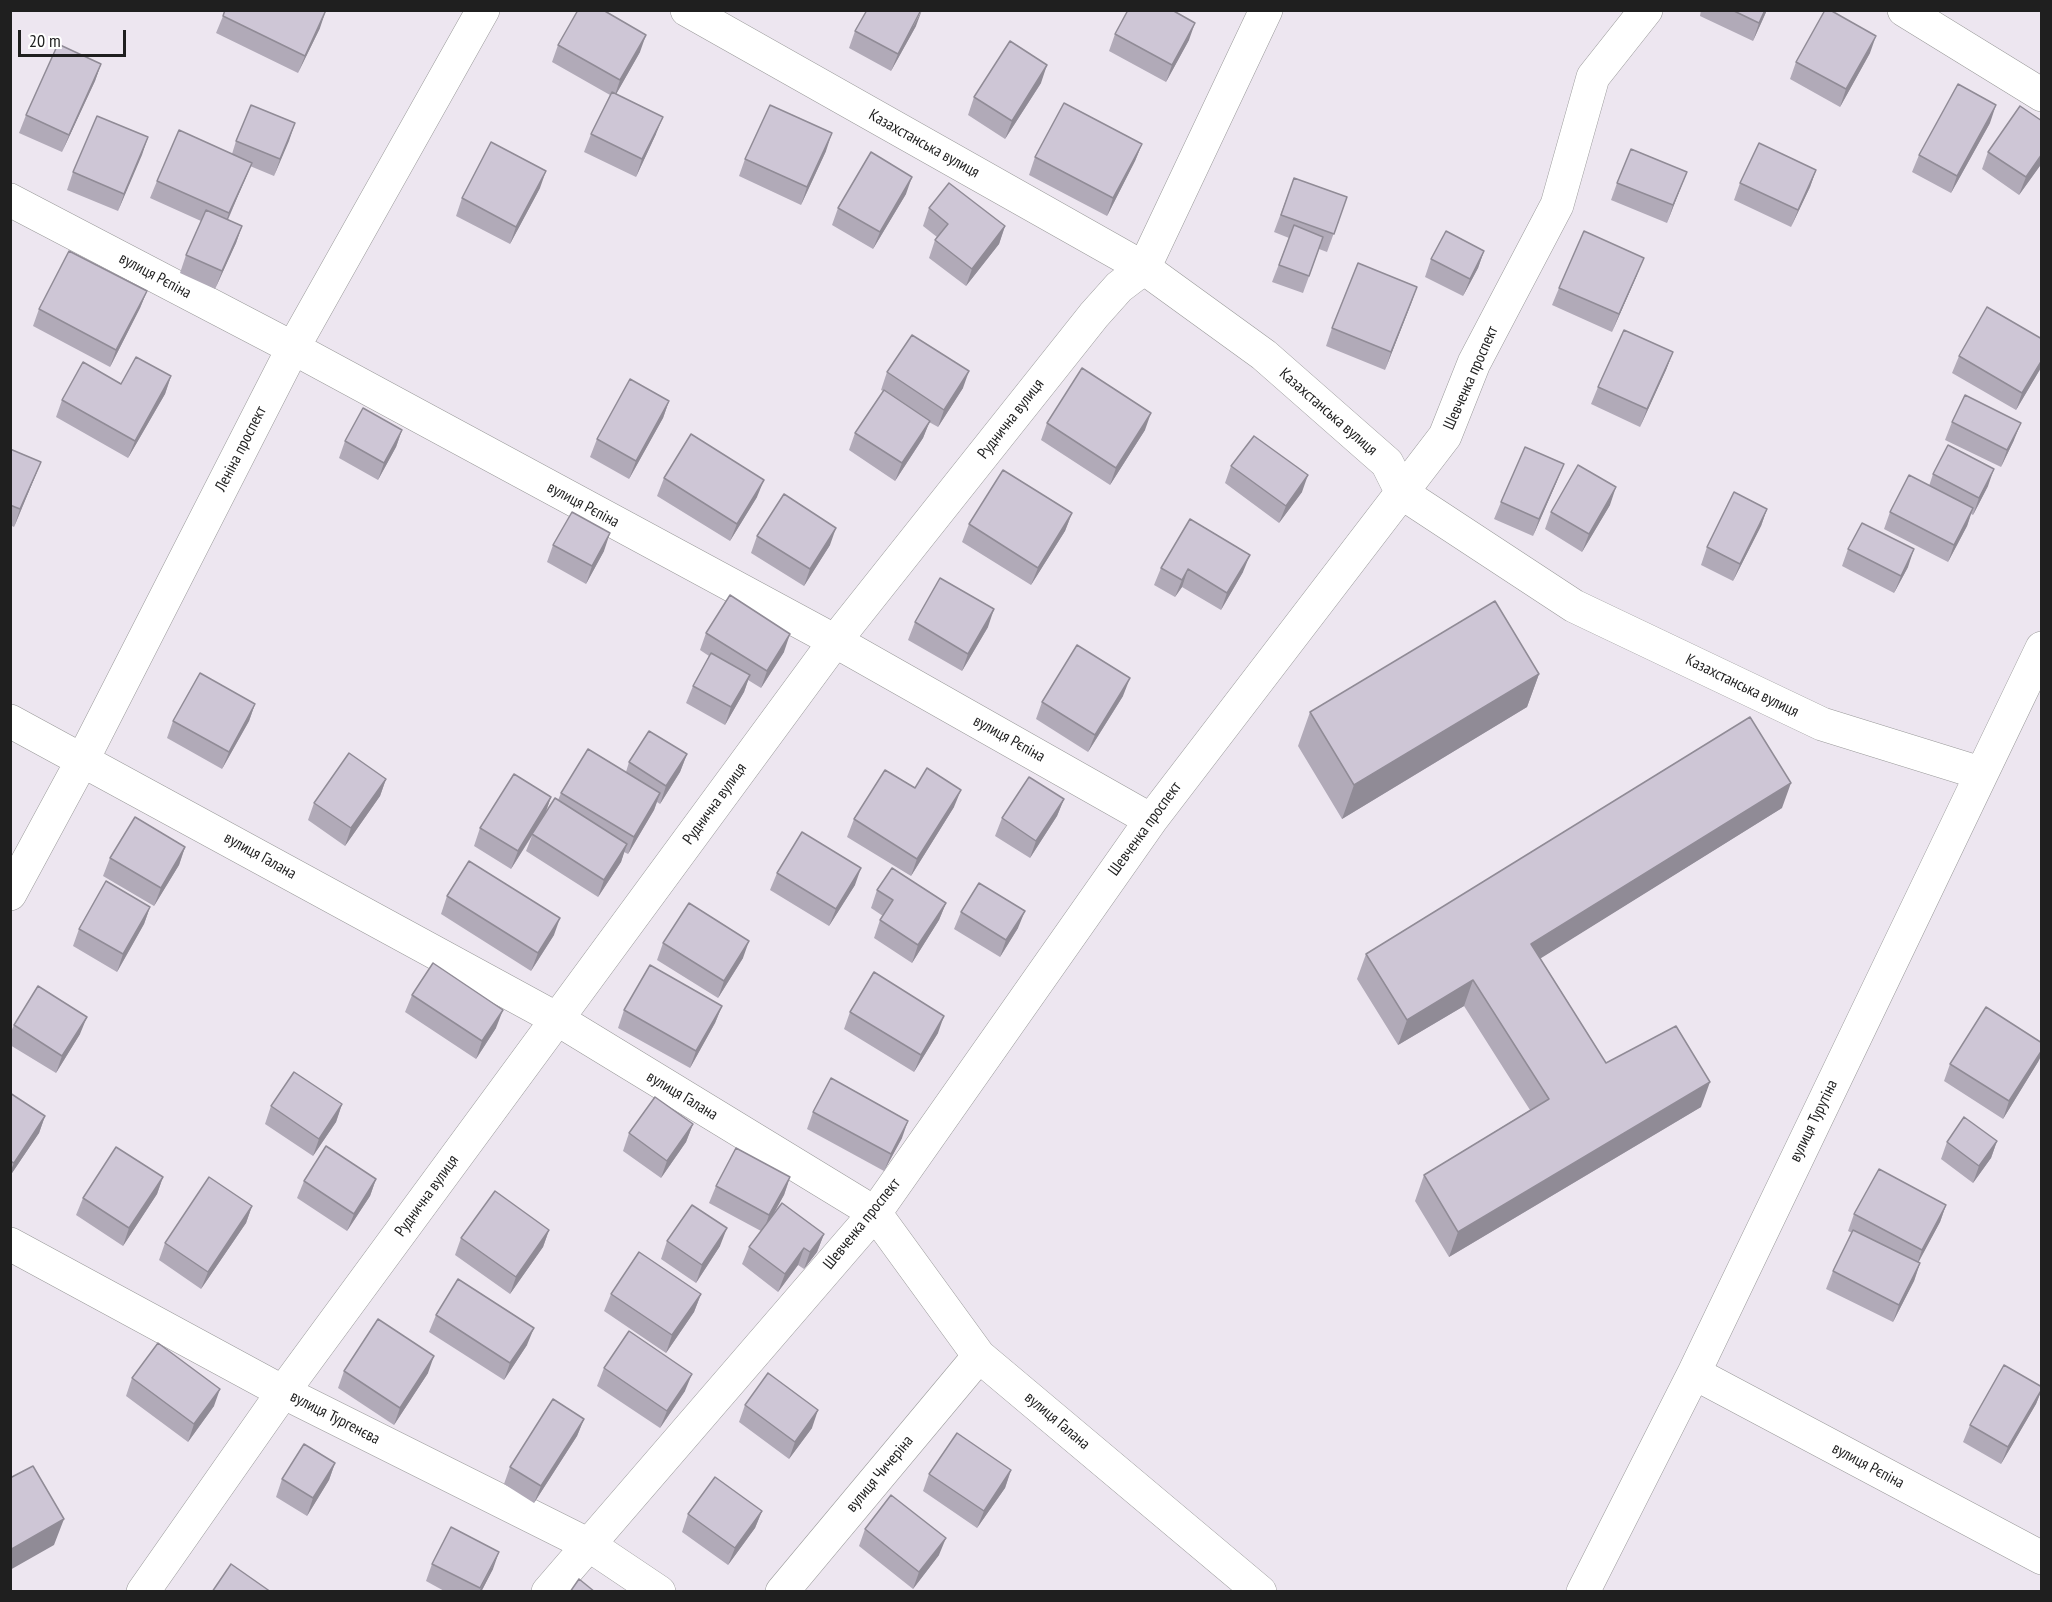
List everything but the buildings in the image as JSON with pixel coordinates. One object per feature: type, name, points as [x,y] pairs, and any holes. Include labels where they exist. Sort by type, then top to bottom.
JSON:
[{"type":"street","name":"Леніна проспект","points":[[10,894],[83,759],[293,348],[483,10]]},
{"type":"street","name":"Казахстанська вулиця","points":[[687,10],[1144,268],[1281,371],[1387,463],[1402,493],[1585,611],[1822,724],[1980,773]]},
{"type":"street","name":"Руднична вулиця","points":[[143,1592],[283,1392],[834,641],[1094,315],[1119,287],[1144,268],[1266,10]]},
{"type":"street","name":"Шевченка проспект","points":[[548,1592],[875,1213],[1151,820],[1445,436],[1474,363],[1557,205],[1593,77],[1646,10]]},
{"type":"street","points":[[1904,10],[2042,95]]},
{"type":"street","name":"вулиця Рєпіна","points":[[10,200],[293,348],[834,641],[1151,820]]},
{"type":"street","name":"вулиця Турутіна","points":[[1583,1592],[1694,1373],[1980,773],[2042,648]]},
{"type":"street","name":"вулиця Галана","points":[[10,721],[556,1019],[875,1213],[979,1356],[1260,1592]]},
{"type":"street","name":"вулиця Тургенєва","points":[[10,1244],[283,1392],[589,1545],[659,1592]]},
{"type":"street","name":"вулиця Чичеріна","points":[[782,1592],[979,1356]]},
{"type":"street","name":"вулиця Рєпіна","points":[[1694,1373],[2042,1558]]}]
